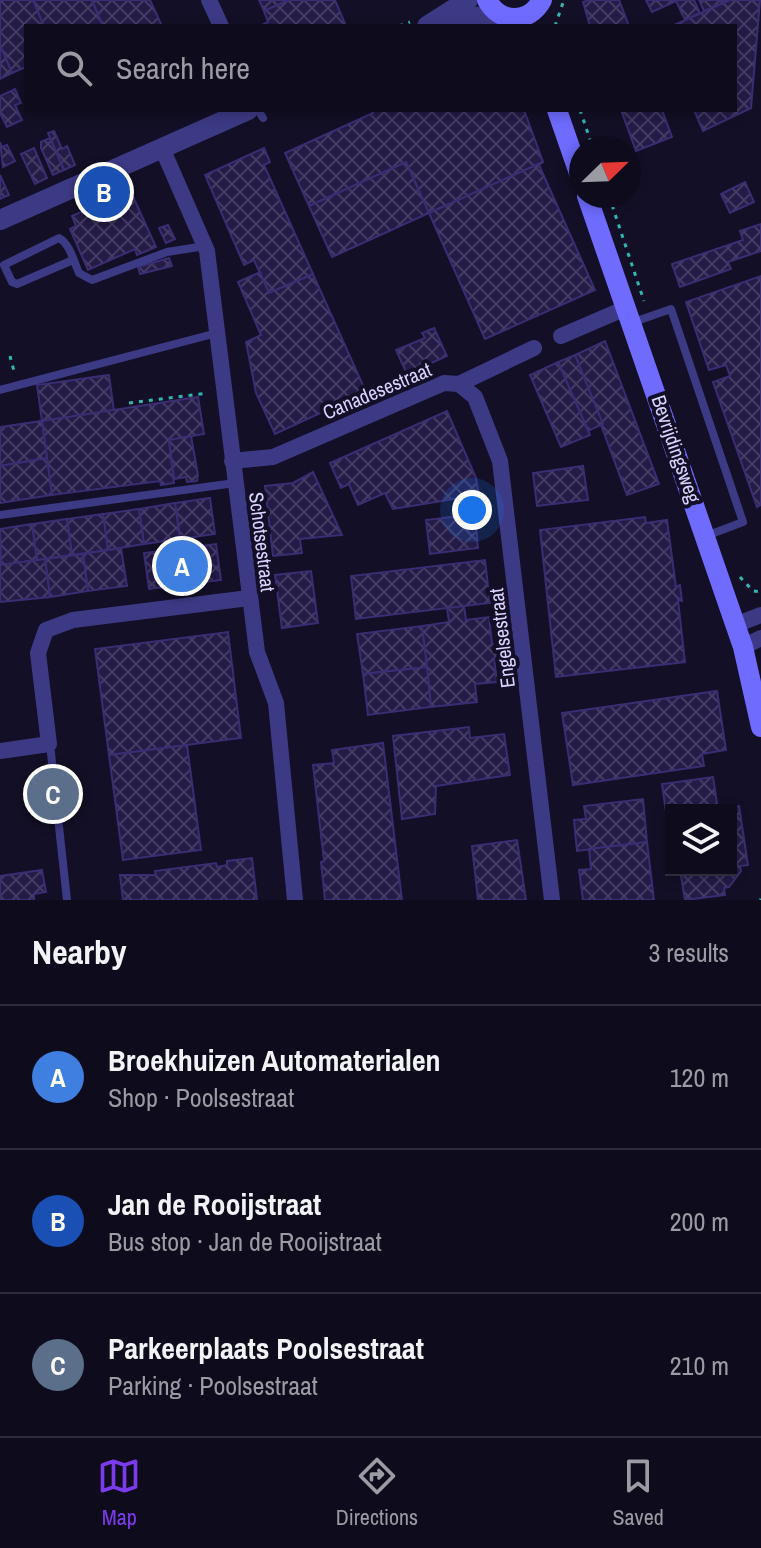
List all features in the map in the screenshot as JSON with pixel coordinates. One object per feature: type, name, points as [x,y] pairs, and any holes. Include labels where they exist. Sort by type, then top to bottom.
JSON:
[{"type":"main road","points":[[558,112],[569,145]]},
{"type":"main road","name":"Bevrijdingsweg","points":[[592,208],[636,316],[735,625],[752,643],[761,727]]},
{"type":"street","points":[[209,0],[220,24]]},
{"type":"street","points":[[430,24],[468,0]]},
{"type":"street","points":[[453,24],[470,18],[518,14]]},
{"type":"street","points":[[0,220],[162,148],[256,113]]},
{"type":"street","name":"Schotsestraat","points":[[162,148],[206,245],[257,652],[276,703],[295,900]]},
{"type":"street","points":[[561,336],[636,316]]},
{"type":"street","name":"Canadesestraat","points":[[232,461],[273,457],[444,383],[459,384],[534,348]]},
{"type":"street","name":"Engelsestraat","points":[[459,384],[475,397],[500,461],[552,900]]},
{"type":"street","points":[[0,751],[49,744],[38,653],[46,630],[73,620],[249,598]]},
{"type":"street","points":[[735,625],[761,615]]},
{"type":"lane","points":[[73,260],[17,284],[12,282],[4,265],[59,238],[65,241],[79,273],[92,280],[167,252],[206,245]]},
{"type":"lane","points":[[636,316],[671,309],[743,522],[705,536]]},
{"type":"lane","points":[[4,388],[217,333]]},
{"type":"lane","points":[[0,515],[235,483]]},
{"type":"lane","points":[[49,744],[67,900]]},
{"type":"path","points":[[556,24],[564,0]]},
{"type":"path","points":[[581,112],[589,136]]},
{"type":"path","points":[[612,208],[636,316]]},
{"type":"path","points":[[4,388],[7,378],[15,375],[10,356]]},
{"type":"path","points":[[129,403],[224,390]]},
{"type":"path","points":[[736,568],[741,581],[753,591],[761,592]]},
{"type":"building","points":[[0,0],[33,0],[43,24],[24,24],[24,68],[12,73],[0,45]]},
{"type":"building","points":[[33,0],[92,0],[102,24],[43,24]]},
{"type":"building","points":[[92,0],[150,0],[161,24],[102,24]]},
{"type":"building","points":[[259,0],[289,0],[264,11]]},
{"type":"building","points":[[289,0],[335,0],[345,24],[264,24],[268,22],[264,11]]},
{"type":"building","points":[[619,0],[628,24],[589,24],[583,2]]},
{"type":"building","points":[[646,0],[694,0],[700,13],[685,20],[676,1],[652,12]]},
{"type":"building","points":[[699,0],[728,0],[728,1],[704,11]]},
{"type":"building","points":[[730,0],[760,0],[751,108],[703,131],[695,112],[737,112],[737,24],[676,24]]},
{"type":"building","points":[[0,45],[12,73],[0,79]]},
{"type":"building","points":[[15,89],[21,103],[15,105],[22,120],[7,127],[0,113],[0,96]]},
{"type":"building","points":[[525,112],[543,162],[429,213],[406,162],[309,206],[285,153],[373,113]]},
{"type":"building","points":[[622,112],[663,112],[672,137],[641,149],[641,136],[631,136]]},
{"type":"building","points":[[54,131],[62,149],[67,146],[75,165],[64,170],[48,133]]},
{"type":"building","points":[[50,138],[64,170],[53,175],[41,148],[41,142]]},
{"type":"building","points":[[0,142],[2,147],[7,145],[15,161],[3,167]]},
{"type":"building","points":[[34,148],[47,178],[35,184],[21,154]]},
{"type":"building","points":[[264,148],[270,162],[264,165],[313,274],[269,293],[254,260],[244,265],[205,175]]},
{"type":"building","points":[[406,162],[429,213],[332,257],[309,206]]},
{"type":"building","points":[[543,162],[539,165],[595,290],[485,339],[429,213]]},
{"type":"building","points":[[0,175],[9,195],[0,199]]},
{"type":"building","points":[[745,182],[754,202],[730,213],[721,194]]},
{"type":"building","points":[[130,190],[156,247],[137,255],[135,249],[88,270],[70,229],[76,226],[72,216]]},
{"type":"building","points":[[761,224],[761,251],[728,262],[731,269],[680,287],[672,264],[743,240],[740,231]]},
{"type":"building","points":[[168,225],[175,239],[166,243],[159,228]]},
{"type":"building","points":[[169,258],[172,266],[140,274],[138,267]]},
{"type":"building","points":[[260,272],[269,293],[313,274],[366,392],[275,434],[256,393],[246,342],[261,335],[238,282]]},
{"type":"building","points":[[761,276],[761,505],[757,507],[713,382],[730,376],[726,365],[709,370],[686,302]]},
{"type":"building","points":[[434,328],[447,356],[407,374],[396,350],[425,338],[422,333]]},
{"type":"building","points":[[605,341],[659,484],[627,495],[575,355]]},
{"type":"building","points":[[575,355],[603,424],[588,431],[558,362]]},
{"type":"building","points":[[558,362],[590,435],[561,447],[530,375]]},
{"type":"building","points":[[109,375],[114,411],[42,421],[37,385]]},
{"type":"building","points":[[198,397],[204,434],[169,440],[174,483],[161,485],[160,481],[52,495],[42,421]]},
{"type":"building","points":[[447,411],[476,478],[479,495],[393,509],[385,493],[358,505],[349,484],[341,488],[330,463]]},
{"type":"building","points":[[42,421],[47,458],[0,466],[0,427]]},
{"type":"building","points":[[191,436],[197,481],[187,482],[186,477],[174,479],[169,440]]},
{"type":"building","points":[[47,458],[52,495],[0,503],[0,466]]},
{"type":"building","points":[[583,466],[588,500],[537,506],[533,473]]},
{"type":"building","points":[[313,472],[342,535],[300,539],[302,553],[273,556],[265,486],[293,483]]},
{"type":"building","points":[[210,498],[215,534],[180,539],[175,503]]},
{"type":"building","points":[[175,503],[180,539],[144,544],[139,509]]},
{"type":"building","points":[[139,509],[144,544],[108,550],[103,514]]},
{"type":"building","points":[[103,514],[108,550],[72,555],[67,519]]},
{"type":"building","points":[[475,514],[478,548],[430,554],[426,520]]},
{"type":"building","points":[[645,517],[646,523],[667,520],[676,587],[680,585],[682,601],[678,600],[685,662],[556,677],[540,530]]},
{"type":"building","points":[[67,519],[72,555],[37,560],[32,524]]},
{"type":"building","points":[[32,524],[37,560],[1,565],[0,529]]},
{"type":"building","points":[[216,544],[221,580],[149,589],[144,553]]},
{"type":"building","points":[[121,548],[127,586],[88,591],[83,554]]},
{"type":"building","points":[[83,554],[88,591],[50,597],[45,559]]},
{"type":"building","points":[[45,559],[50,597],[0,602],[0,565]]},
{"type":"building","points":[[485,560],[490,603],[356,619],[351,576]]},
{"type":"building","points":[[311,571],[318,623],[282,628],[275,575]]},
{"type":"building","points":[[464,606],[466,620],[489,617],[492,643],[500,655],[494,658],[497,682],[475,684],[477,702],[431,707],[422,626],[449,622],[447,608]]},
{"type":"building","points":[[422,626],[427,667],[363,674],[357,634]]},
{"type":"building","points":[[228,632],[241,738],[109,755],[95,649]]},
{"type":"building","points":[[427,667],[431,707],[368,715],[363,674]]},
{"type":"building","points":[[717,691],[726,750],[702,754],[704,766],[573,785],[562,713]]},
{"type":"building","points":[[469,727],[470,738],[504,734],[510,775],[436,786],[435,814],[402,819],[393,736]]},
{"type":"building","points":[[383,743],[402,900],[325,900],[321,862],[324,861],[313,765],[334,763],[332,750]]},
{"type":"building","points":[[187,745],[201,850],[123,860],[109,755]]},
{"type":"building","points":[[713,777],[717,804],[665,805],[662,784]]},
{"type":"building","points":[[643,799],[647,842],[577,851],[574,820],[586,819],[584,806]]},
{"type":"building","points":[[737,806],[748,865],[740,866],[741,871],[729,887],[724,888],[725,895],[685,900],[681,876],[737,876]]},
{"type":"building","points":[[517,840],[526,900],[478,900],[472,846]]},
{"type":"building","points":[[647,842],[654,900],[583,900],[579,870],[591,869],[589,849]]},
{"type":"building","points":[[252,858],[257,900],[123,900],[120,875],[156,875],[155,871],[216,863],[217,867],[227,865],[227,861]]},
{"type":"building","points":[[42,870],[46,892],[34,894],[34,900],[0,900],[0,876]]},
{"type":"place","name":"Jan de Rooijstraat","points":[[104,192]]},
{"type":"place","name":"Broekhuizen Automaterialen","points":[[182,566]]},
{"type":"place","name":"Parkeerplaats Poolsestraat","points":[[53,794]]}]
